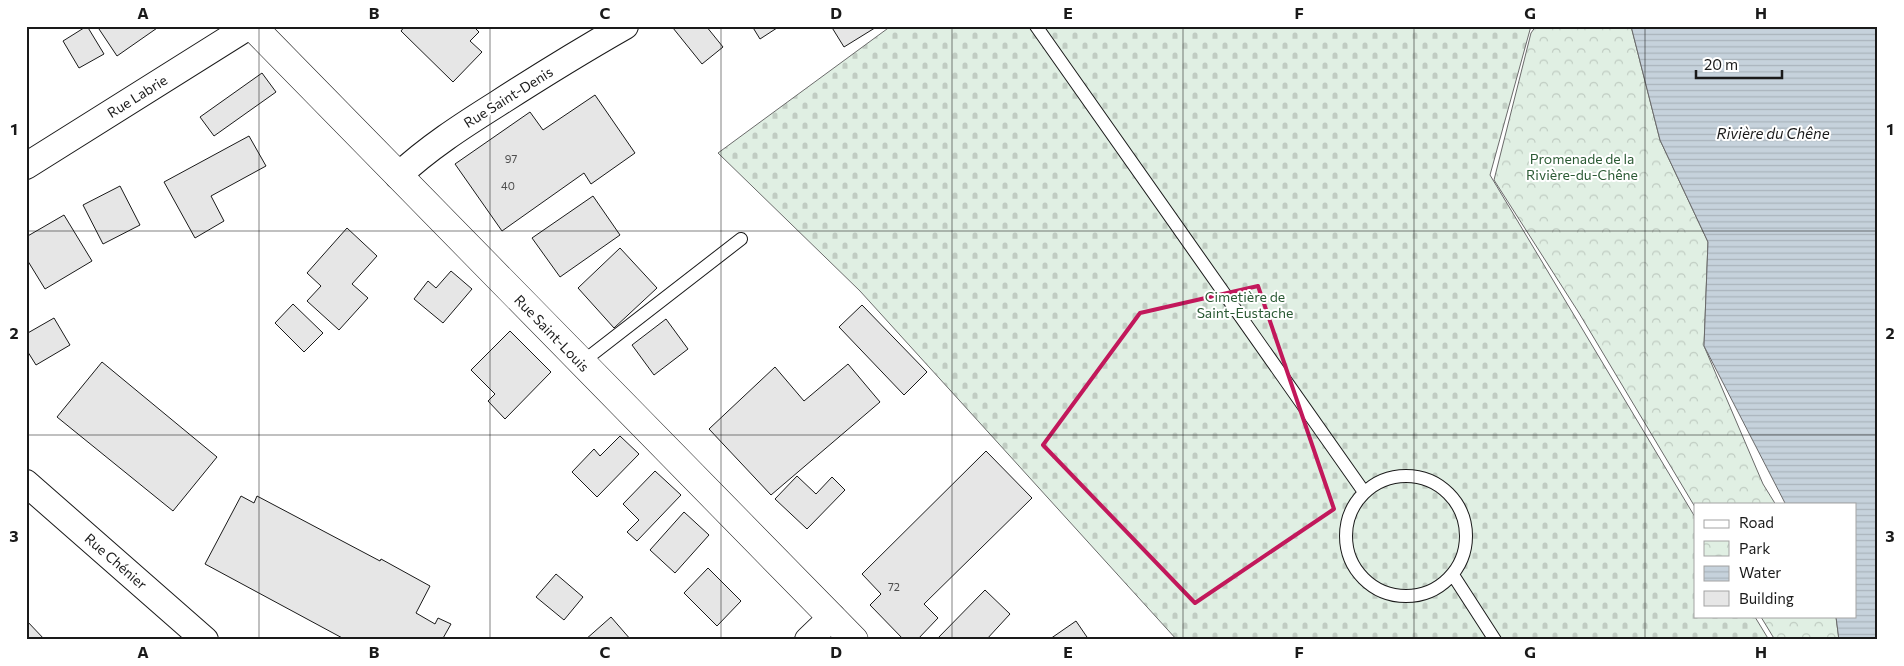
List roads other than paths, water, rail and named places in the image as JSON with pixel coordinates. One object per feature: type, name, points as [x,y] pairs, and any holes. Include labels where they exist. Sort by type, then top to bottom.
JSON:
[{"type":"main road","name":"Rue Saint-Louis","points":[[250,26],[854,640]]},
{"type":"street","name":"Rue Labrie","points":[[26,166],[250,26]]},
{"type":"street","name":"Rue Saint-Denis","points":[[398,176],[464,125],[624,26]]},
{"type":"street","name":"Rue Chénier","points":[[26,483],[206,640]]},
{"type":"street","points":[[808,640],[832,617]]},
{"type":"lane","points":[[1036,26],[1364,492]]},
{"type":"lane","points":[[581,363],[741,239]]},
{"type":"lane","points":[[1404,475],[1416,476],[1436,483],[1455,499],[1464,518],[1466,547],[1453,575],[1437,589],[1416,596],[1395,596],[1380,591],[1363,579],[1352,565],[1346,544],[1348,520],[1357,501],[1364,492],[1384,480],[1404,475]]},
{"type":"lane","points":[[1453,575],[1495,640]]},
{"type":"water","name":"Rivière du Chêne","points":[[1631,26],[1875,26],[1878,30],[1878,640],[1839,640],[1836,618],[1856,618],[1856,503],[1785,503],[1704,346],[1708,242],[1660,140]]},
{"type":"park label","name":"Promenade de la Rivière-du-Chêne","points":[[1582,166]]},
{"type":"park label","name":"Cimetière de Saint-Eustache","points":[[1245,304]]}]
